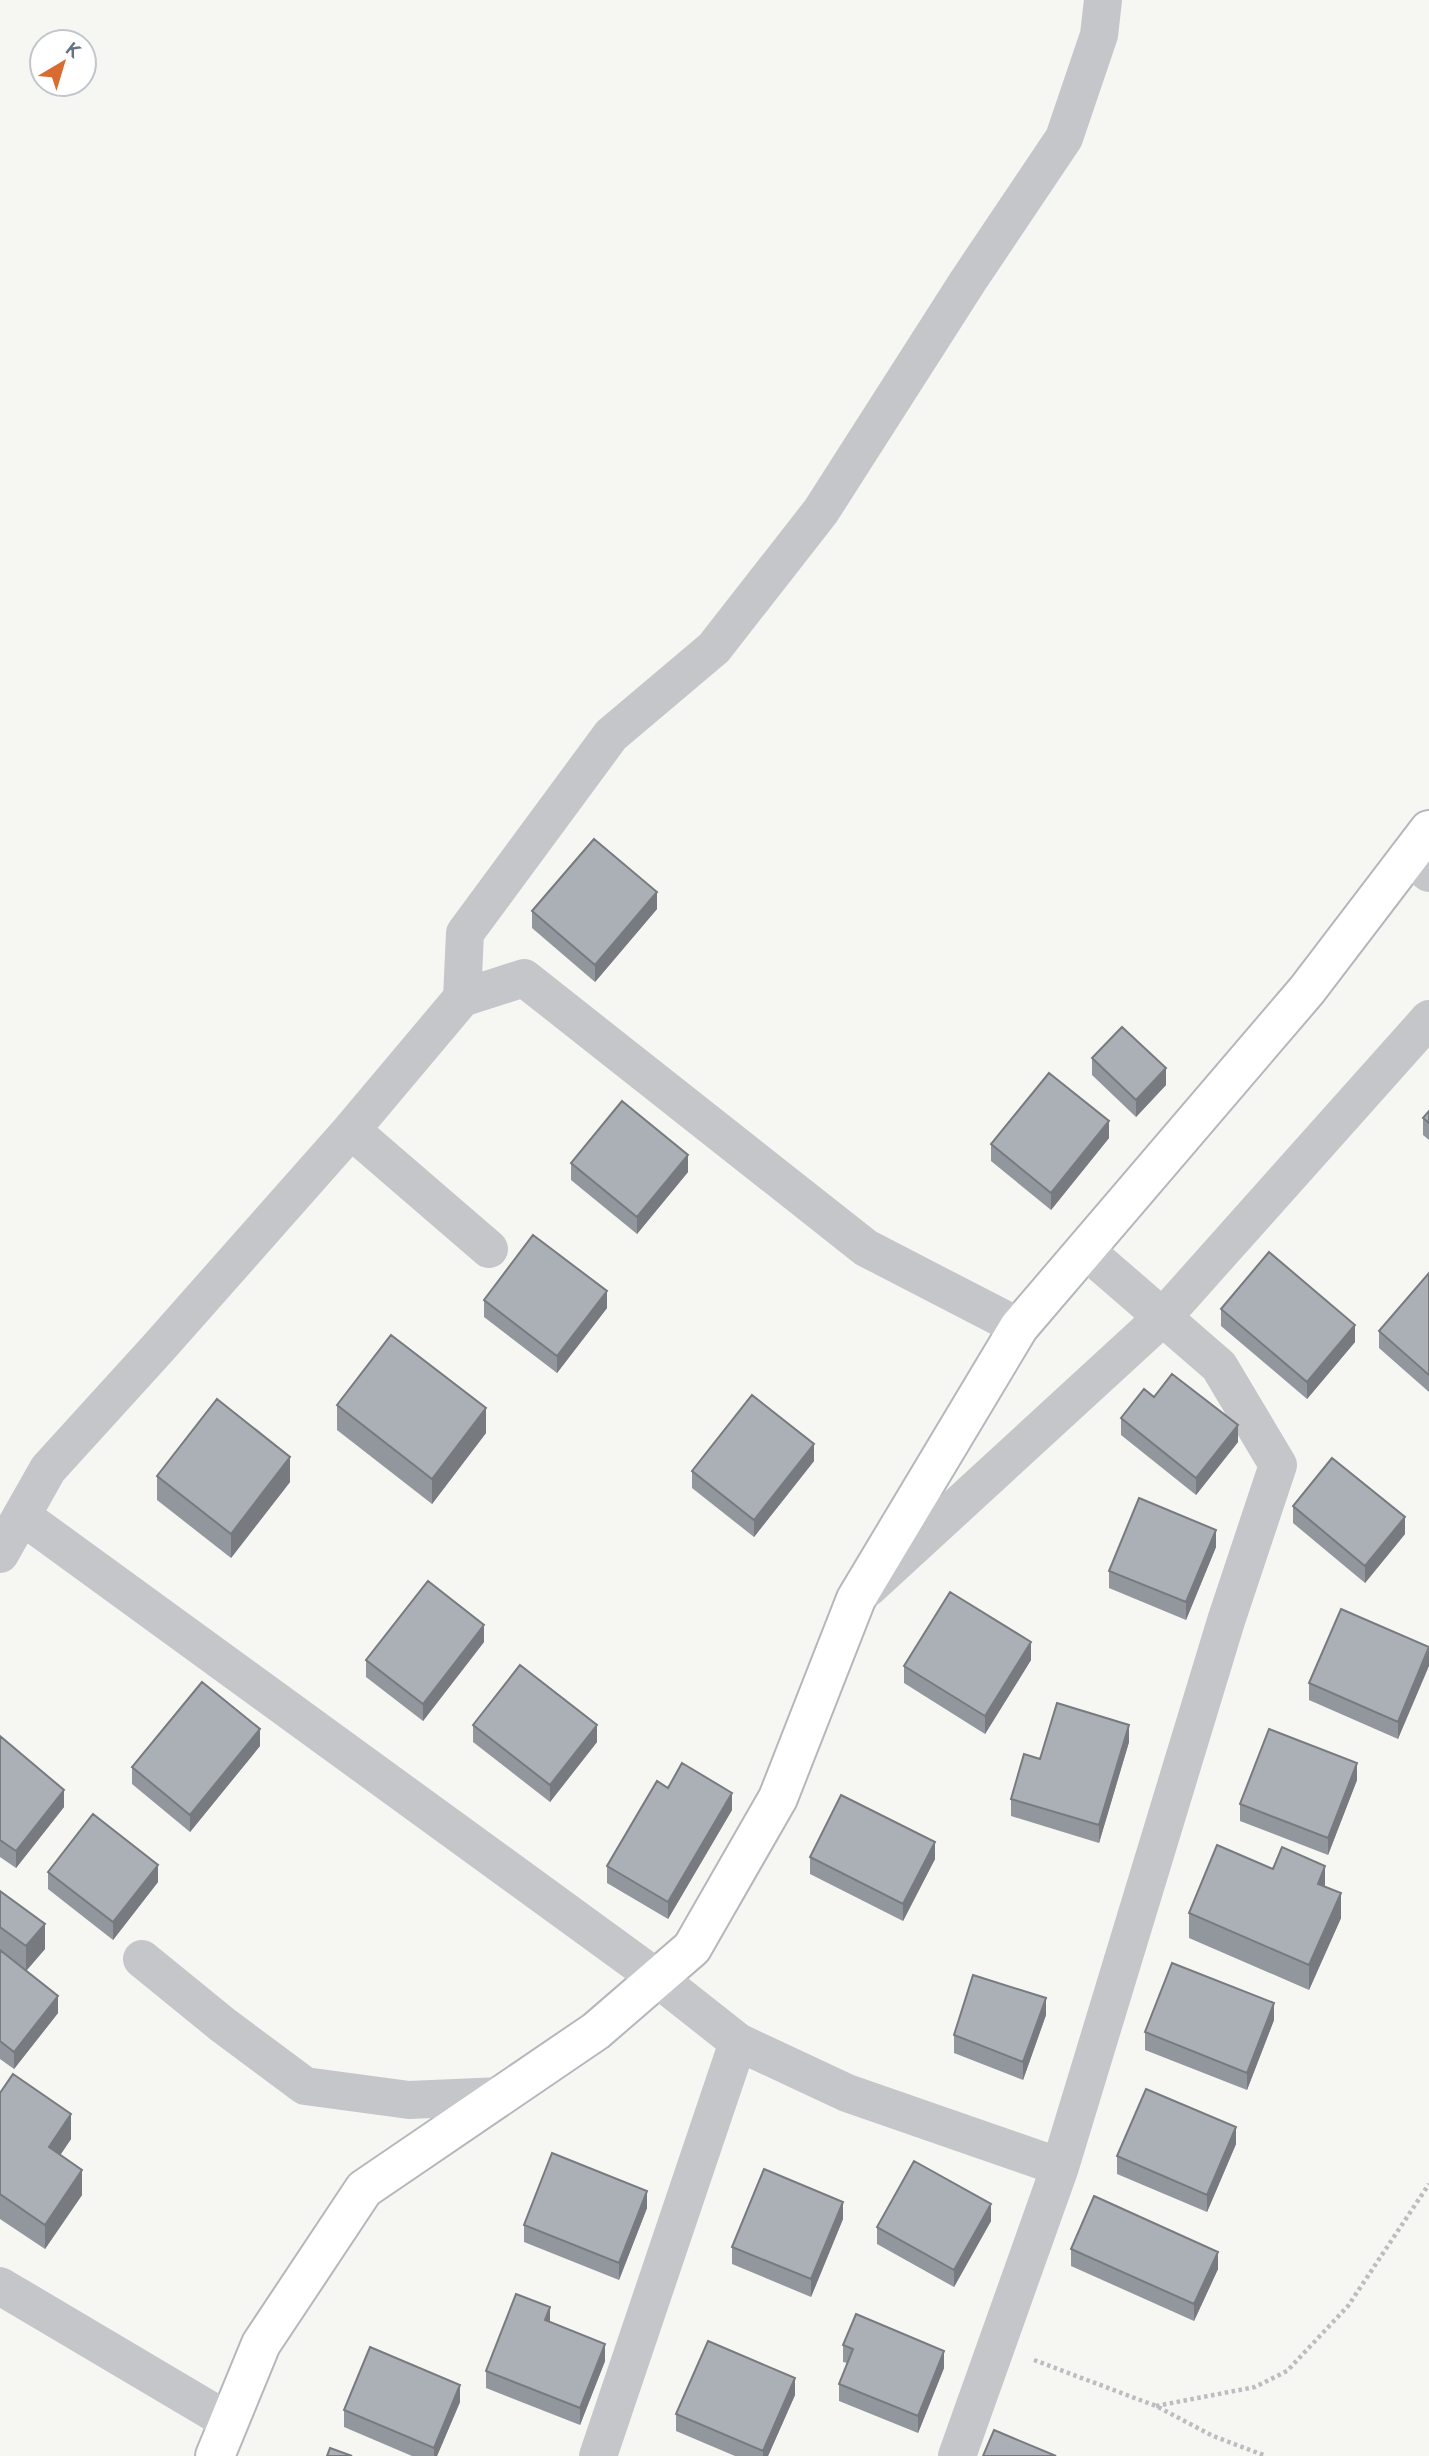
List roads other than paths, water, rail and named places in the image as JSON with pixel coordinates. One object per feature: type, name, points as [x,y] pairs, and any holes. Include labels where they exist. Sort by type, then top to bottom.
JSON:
[{"type":"street","points":[[462,998],[465,933],[611,735],[714,648],[821,511],[1064,138],[1099,34],[1103,0]]},
{"type":"street","points":[[215,2456],[261,2344],[364,2189],[596,2031],[692,1948],[778,1798],[856,1599],[1019,1327],[1422,853]]},
{"type":"street","points":[[0,1554],[48,1469],[351,1130],[462,998],[524,978],[866,1248],[1019,1327]]},
{"type":"street","points":[[856,1599],[1163,1317],[1429,1019]]},
{"type":"street","points":[[351,1130],[489,1249]]},
{"type":"street","points":[[957,2456],[1060,2167],[1226,1621],[1278,1465],[1219,1366],[1085,1250]]},
{"type":"street","points":[[22,1516],[657,1978],[738,2042],[847,2093],[1060,2167]]},
{"type":"street","points":[[142,1959],[223,2025],[305,2086],[409,2100],[501,2096]]},
{"type":"street","points":[[598,2456],[738,2042]]},
{"type":"street","points":[[0,2286],[228,2421]]}]
